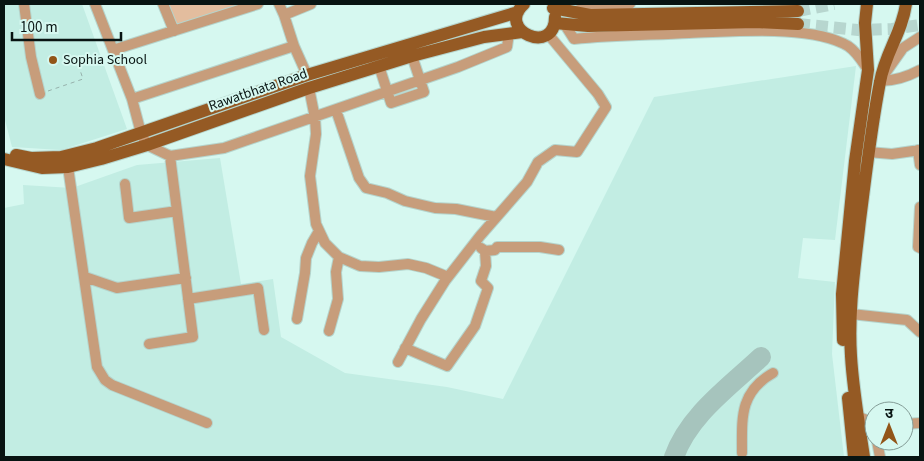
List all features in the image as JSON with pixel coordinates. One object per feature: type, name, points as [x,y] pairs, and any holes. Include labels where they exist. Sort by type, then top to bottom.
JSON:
[{"type":"main road","points":[[854,457],[844,364],[842,294],[855,161],[868,70],[865,23],[867,4]]},
{"type":"main road","points":[[864,457],[851,356],[852,289],[868,152],[880,81],[885,58],[899,31],[906,4]]},
{"type":"main road","points":[[520,6],[517,24],[522,32]]},
{"type":"main road","name":"Rawatbhata Road","points":[[4,159],[42,168],[68,167],[100,160],[147,145],[308,81],[520,6]]},
{"type":"main road","points":[[551,6],[574,12],[589,21]]},
{"type":"main road","points":[[551,6],[560,24]]},
{"type":"main road","points":[[548,34],[560,24],[589,21],[756,22],[798,18]]},
{"type":"main road","name":"Rawatbhata Road","points":[[4,152],[31,158],[61,157],[97,148],[141,132],[308,81],[379,66],[484,37],[522,32],[535,38],[548,34]]},
{"type":"street","points":[[24,4],[31,57],[40,94]]},
{"type":"street","points":[[95,4],[114,50],[147,145],[170,156],[224,148],[387,92],[507,47],[509,33]]},
{"type":"street","points":[[164,4],[174,31]]},
{"type":"street","points":[[114,50],[258,4]]},
{"type":"street","points":[[279,4],[308,81],[316,134],[310,176],[316,224],[325,243],[339,257],[360,266],[379,267],[408,264],[426,268],[448,278]]},
{"type":"street","points":[[284,15],[311,4]]},
{"type":"street","points":[[574,12],[593,4],[630,4]]},
{"type":"street","points":[[560,24],[574,39],[606,36],[729,32],[803,33],[848,46],[859,55],[868,70]]},
{"type":"street","points":[[398,362],[421,319],[448,278],[473,244],[527,182],[538,162],[555,150],[577,152],[606,107],[598,94],[548,34]]},
{"type":"street","points":[[880,81],[903,48],[920,37]]},
{"type":"street","points":[[132,99],[294,46]]},
{"type":"street","points":[[412,56],[420,80]]},
{"type":"street","points":[[379,66],[387,92]]},
{"type":"street","points":[[880,81],[890,81],[908,76],[920,70]]},
{"type":"street","points":[[336,110],[359,178],[366,188],[434,208],[456,209],[496,217]]},
{"type":"street","points":[[868,152],[892,154],[919,150],[920,165]]},
{"type":"street","points":[[149,344],[193,337],[170,156]]},
{"type":"street","points":[[68,167],[97,367],[105,380],[112,385],[207,423]]},
{"type":"street","points":[[125,184],[129,218],[178,211]]},
{"type":"street","points":[[920,207],[918,247],[920,248]]},
{"type":"street","points":[[297,319],[306,258],[319,232]]},
{"type":"street","points":[[473,244],[485,251],[496,250],[497,247],[540,247],[559,250]]},
{"type":"street","points":[[405,348],[447,366],[475,326],[488,288],[481,281],[486,266],[485,251]]},
{"type":"street","points":[[329,331],[338,300],[336,272],[339,257]]},
{"type":"street","points":[[85,277],[117,288],[186,278]]},
{"type":"street","points":[[188,299],[258,288],[264,330]]},
{"type":"street","points":[[851,314],[907,320],[920,332]]},
{"type":"street","points":[[742,453],[742,425],[748,399],[755,385],[772,374]]},
{"type":"street","points":[[859,417],[864,419]]},
{"type":"path","points":[[40,94],[83,79],[78,64],[99,58]]},
{"type":"shaded area","name":"Sophia School","points":[[4,4],[82,4],[127,129],[61,150],[12,147],[4,116]]},
{"type":"shaded area","points":[[167,4],[244,4],[176,28]]},
{"type":"shaded area","points":[[856,66],[835,240],[803,238],[798,278],[835,282],[832,354],[844,457],[4,457],[4,208],[24,204],[23,185],[72,188],[137,165],[220,158],[241,284],[273,279],[281,337],[345,373],[447,387],[503,399],[654,97]]},
{"type":"taxiway","points":[[674,457],[689,428],[711,402],[761,357]]},
{"type":"tunnel","points":[[798,11],[834,4]]},
{"type":"tunnel","points":[[798,24],[858,30],[892,29],[920,25]]},
{"type":"place","name":"Sophia School","points":[[53,60]]}]
